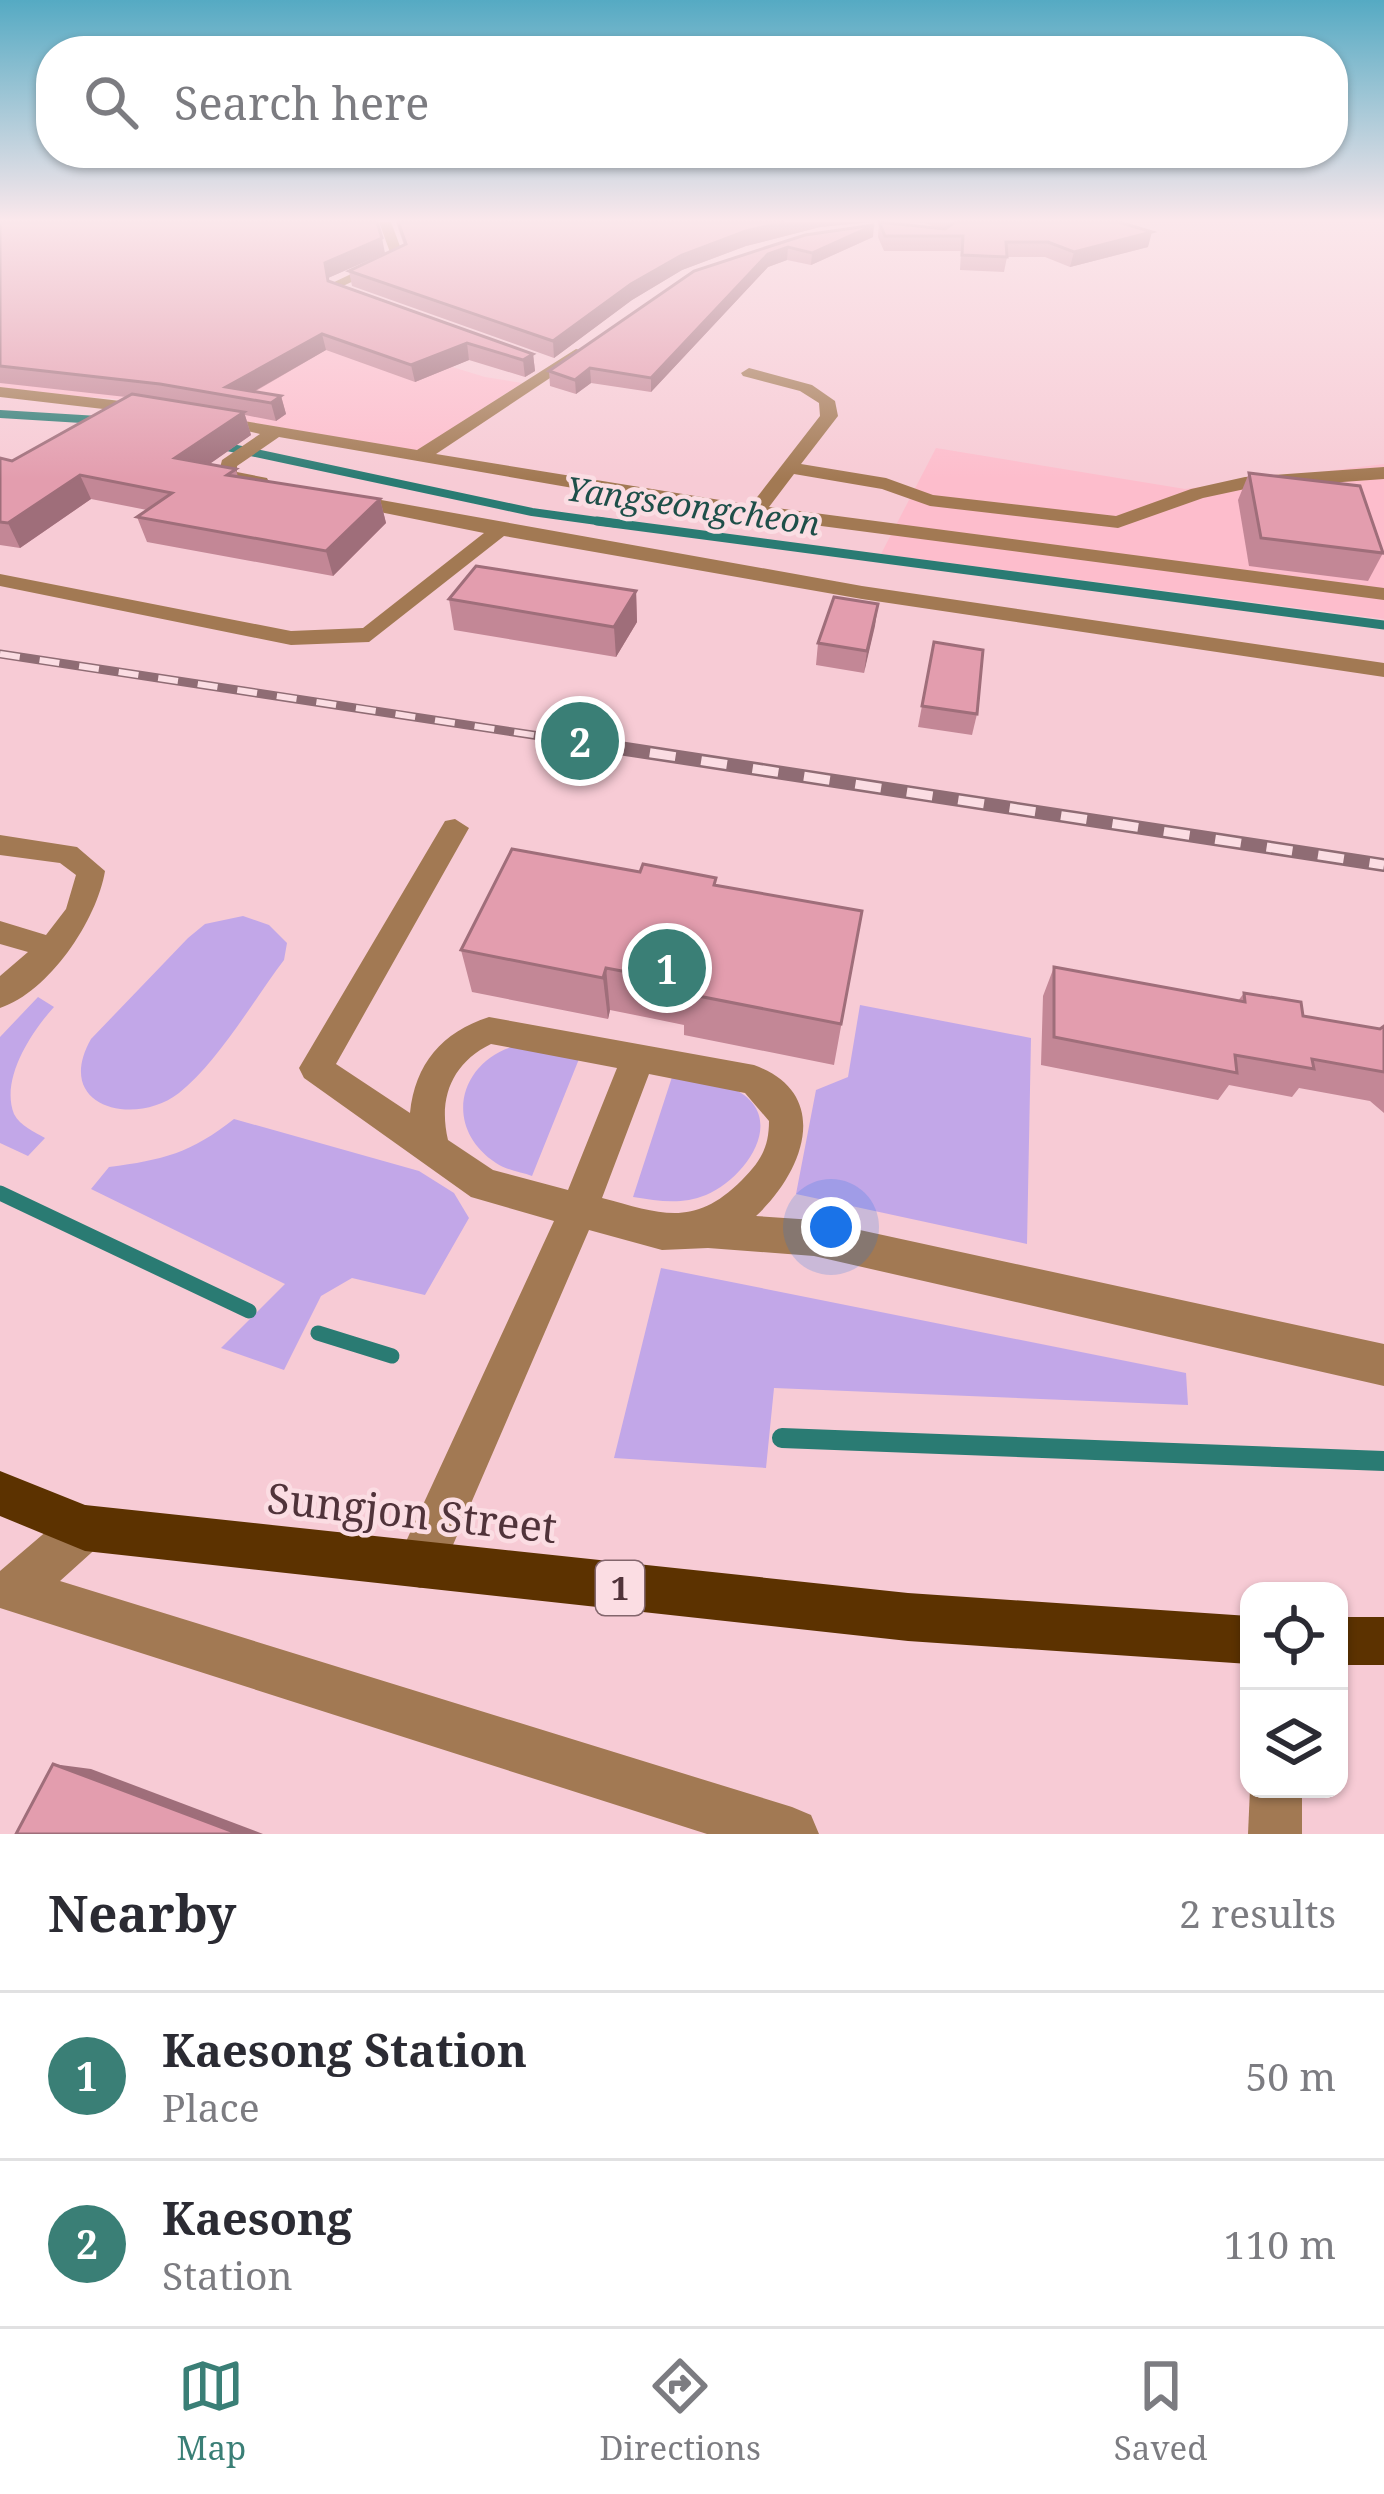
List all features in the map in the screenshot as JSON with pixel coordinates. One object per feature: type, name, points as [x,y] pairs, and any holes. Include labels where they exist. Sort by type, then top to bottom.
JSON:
[{"type":"main road","name":"Sungjon Street","points":[[0,1492],[85,1528],[908,1617],[1240,1639]]},
{"type":"main road","points":[[1348,1641],[1384,1641]]},
{"type":"street","points":[[420,457],[594,342]]},
{"type":"street","points":[[539,363],[557,368]]},
{"type":"street","points":[[749,374],[806,388],[827,401],[829,416],[755,512]]},
{"type":"street","points":[[0,392],[100,400],[166,412]]},
{"type":"street","points":[[188,416],[268,436],[755,512],[1384,594]]},
{"type":"street","points":[[268,436],[228,464],[226,476],[272,485]]},
{"type":"street","points":[[1345,473],[1384,454]]},
{"type":"street","points":[[792,468],[886,484],[930,500],[1118,522],[1198,493],[1245,483],[1384,473]]},
{"type":"street","points":[[317,494],[497,531],[1016,619],[1384,670]]},
{"type":"street","points":[[1081,555],[1087,520]]},
{"type":"street","points":[[0,580],[291,638],[369,635],[497,531]]},
{"type":"street","points":[[455,828],[316,1068],[484,1185],[662,1232],[708,1230],[814,1238],[1384,1365]]},
{"type":"street","points":[[0,845],[67,854],[91,871],[88,899],[71,930],[0,994]]},
{"type":"street","points":[[0,932],[51,948]]},
{"type":"street","points":[[433,1150],[424,1123],[425,1097],[436,1072],[471,1036],[504,1029],[754,1079],[772,1093],[786,1114],[789,1138],[761,1190],[708,1230]]},
{"type":"street","points":[[420,1565],[578,1211],[638,1055]]},
{"type":"street","points":[[85,1528],[7,1603],[792,1834]]},
{"type":"street","points":[[1275,1834],[1276,1798]]},
{"type":"shaded area","points":[[0,308],[233,308],[522,383],[417,451],[109,398],[0,393]]},
{"type":"shaded area","points":[[936,448],[1185,489],[1384,464],[1384,619],[881,554]]},
{"type":"shaded area","points":[[243,916],[269,925],[287,943],[284,960],[208,1065],[179,1093],[142,1109],[104,1105],[90,1095],[82,1081],[82,1063],[91,1039],[205,924]]},
{"type":"shaded area","points":[[38,997],[54,1007],[28,1042],[11,1086],[14,1114],[45,1138],[28,1156],[0,1143],[0,1037]]},
{"type":"shaded area","points":[[860,1005],[1031,1038],[1027,1244],[796,1194],[816,1090],[848,1077]]},
{"type":"shaded area","points":[[523,1044],[579,1059],[532,1176],[500,1165],[478,1148],[463,1112],[472,1077],[484,1062]]},
{"type":"shaded area","points":[[672,1077],[722,1085],[752,1102],[759,1116],[756,1147],[735,1176],[706,1195],[679,1201],[633,1197]]},
{"type":"shaded area","points":[[234,1119],[419,1171],[454,1193],[469,1218],[425,1295],[352,1278],[321,1296],[284,1370],[221,1348],[285,1284],[91,1189],[109,1167],[176,1153]]},
{"type":"shaded area","points":[[661,1268],[1186,1373],[1188,1405],[774,1388],[766,1468],[614,1458]]},
{"type":"building","points":[[0,308],[403,308],[533,354],[523,360],[467,343],[411,365],[322,334],[226,387],[281,396],[271,403],[160,384],[0,366]]},
{"type":"building","points":[[456,308],[599,308],[553,341]]},
{"type":"building","points":[[641,308],[717,308],[651,378],[590,368],[575,380],[549,371]]},
{"type":"building","points":[[132,394],[244,412],[175,458],[236,469],[227,475],[380,499],[326,551],[137,517],[172,493],[80,475],[8,523],[0,522],[0,458],[12,461]]},
{"type":"building","points":[[1249,473],[1360,486],[1383,553],[1261,538]]},
{"type":"building","points":[[476,566],[636,591],[614,627],[449,599]]},
{"type":"building","points":[[834,597],[878,604],[867,651],[818,643]]},
{"type":"building","points":[[934,642],[983,650],[977,714],[922,706]]},
{"type":"building","points":[[512,849],[640,872],[643,864],[716,878],[714,885],[862,911],[841,1024],[683,993],[686,984],[648,976],[606,968],[603,978],[461,950]]},
{"type":"building","points":[[1054,967],[1245,1002],[1244,993],[1301,1002],[1303,1016],[1384,1026],[1384,1072],[1312,1059],[1314,1069],[1235,1055],[1237,1073],[1054,1037]]},
{"type":"building","points":[[53,1764],[239,1834],[16,1834]]},
{"type":"waterway","name":"Yangseongcheon","points":[[0,414],[98,420]]},
{"type":"waterway","name":"Yangseongcheon","points":[[218,445],[532,512],[603,522]]},
{"type":"waterway","name":"Yangseongcheon","points":[[597,521],[603,522]]},
{"type":"waterway","name":"Yangseongcheon","points":[[603,522],[1384,625]]},
{"type":"waterway","name":"Yangseongcheon","points":[[603,522],[619,524]]},
{"type":"waterway","points":[[0,1193],[249,1311]]},
{"type":"waterway","points":[[318,1333],[392,1356]]},
{"type":"waterway","points":[[782,1438],[1384,1461]]},
{"type":"railway","points":[[0,654],[566,740]]},
{"type":"railway","points":[[547,737],[1384,865]]},
{"type":"place","name":"Kaesong","points":[[580,741]]},
{"type":"place","name":"Kaesong Station","points":[[667,968]]}]
